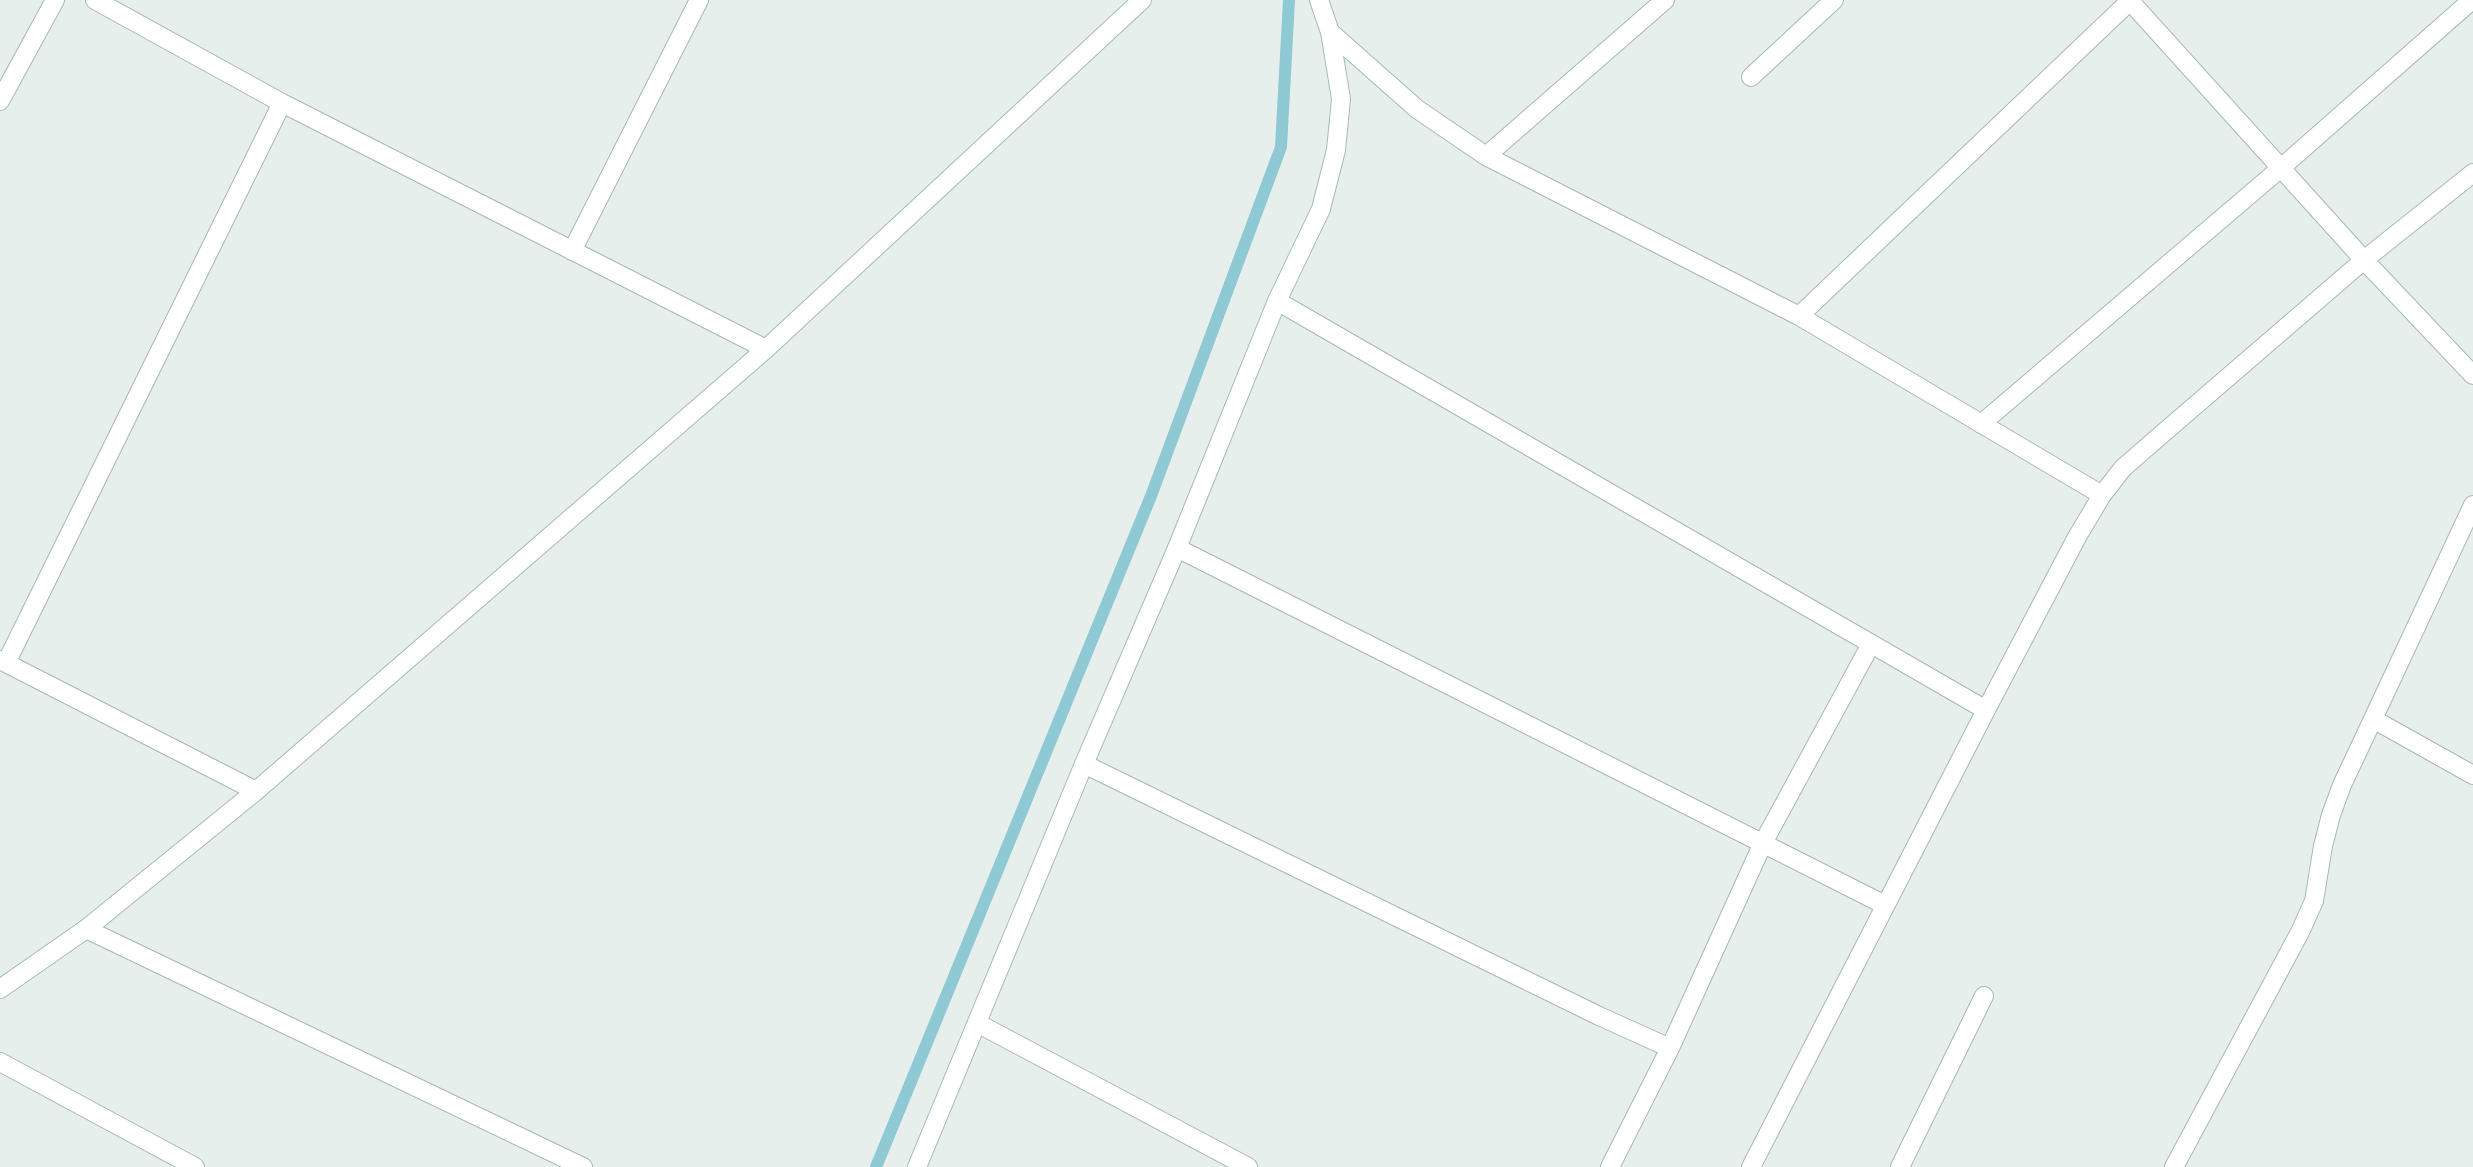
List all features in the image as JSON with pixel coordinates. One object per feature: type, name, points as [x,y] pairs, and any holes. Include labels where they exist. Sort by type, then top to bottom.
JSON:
[{"type":"street","points":[[0,101],[55,0]]},
{"type":"street","points":[[95,0],[282,103],[765,349]]},
{"type":"street","points":[[572,251],[699,0]]},
{"type":"street","points":[[0,989],[86,929],[256,791],[765,349],[1142,0]]},
{"type":"street","points":[[917,1167],[1084,764],[1178,548],[1277,301],[1321,209],[1336,150],[1341,99],[1330,32],[1319,0]]},
{"type":"street","points":[[1486,156],[1665,0]]},
{"type":"street","points":[[1751,78],[1834,0]]},
{"type":"street","points":[[1799,316],[2130,0],[2364,260],[2473,375]]},
{"type":"street","points":[[1981,424],[2282,167],[2472,0]]},
{"type":"street","points":[[1330,32],[1416,109],[1486,156],[1799,316],[2102,495]]},
{"type":"street","points":[[256,791],[3,662],[282,103]]},
{"type":"street","points":[[1751,1167],[1986,710],[2077,537],[2102,495],[2123,468],[2364,260],[2473,172]]},
{"type":"street","points":[[1277,301],[1986,710]]},
{"type":"street","points":[[2174,1167],[2300,932],[2314,901],[2323,846],[2342,785],[2473,506]]},
{"type":"street","points":[[1178,548],[1885,905]]},
{"type":"street","points":[[1610,1167],[1670,1048],[1763,843],[1871,644]]},
{"type":"street","points":[[2373,719],[2473,776]]},
{"type":"street","points":[[1084,764],[1599,1016],[1670,1048]]},
{"type":"street","points":[[86,929],[583,1167]]},
{"type":"street","points":[[1900,1167],[1984,996]]},
{"type":"street","points":[[977,1023],[1248,1167]]},
{"type":"street","points":[[0,1062],[195,1167]]},
{"type":"waterway","points":[[876,1167],[1151,496],[1281,147],[1289,0]]}]
